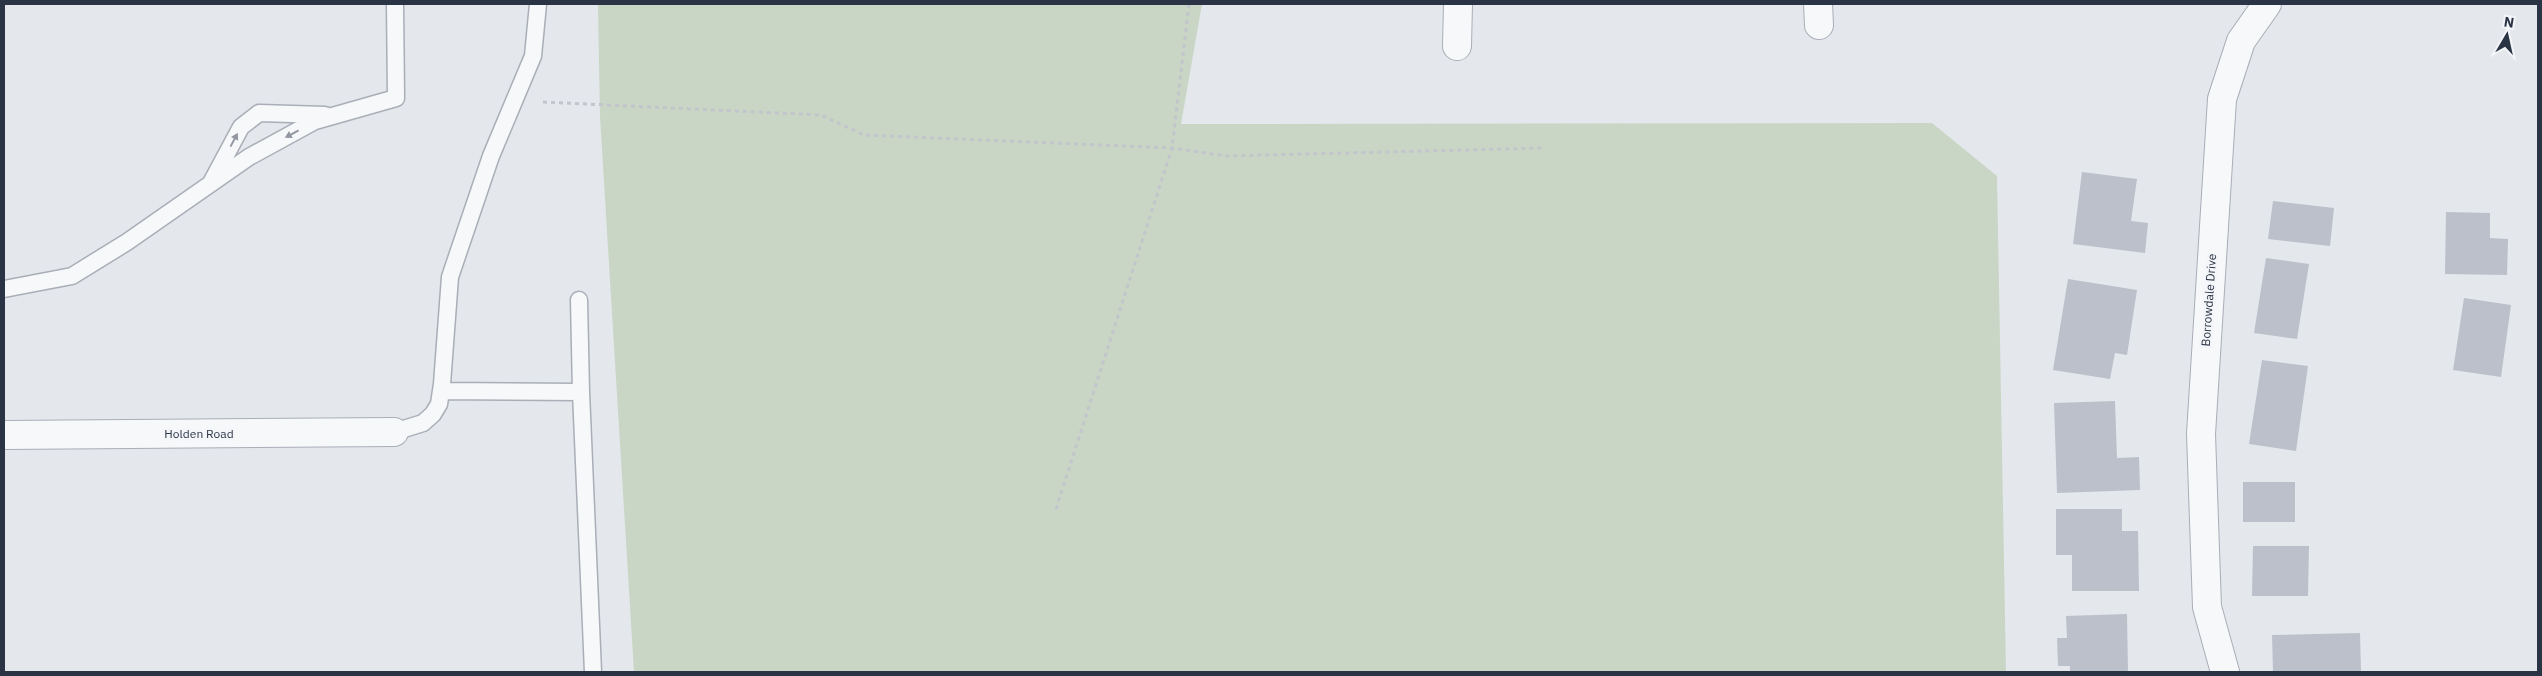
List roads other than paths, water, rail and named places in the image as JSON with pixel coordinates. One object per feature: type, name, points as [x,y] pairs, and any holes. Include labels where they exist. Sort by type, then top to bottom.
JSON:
[{"type":"street","points":[[1457,46],[1458,4]]},
{"type":"street","name":"Borrowdale Drive","points":[[2225,672],[2207,607],[2201,434],[2222,99],[2241,41],[2267,4]]},
{"type":"street","name":"Holden Road","points":[[4,435],[394,432]]},
{"type":"lane","points":[[4,289],[72,276],[127,242],[248,157],[316,121],[396,98],[395,4]]},
{"type":"lane","points":[[394,432],[423,423],[439,404],[450,277],[491,156],[533,56],[538,4]]},
{"type":"lane","points":[[211,183],[241,128],[259,113],[336,115]]},
{"type":"lane","points":[[579,300],[593,672]]},
{"type":"lane","points":[[441,392],[581,392]]}]
